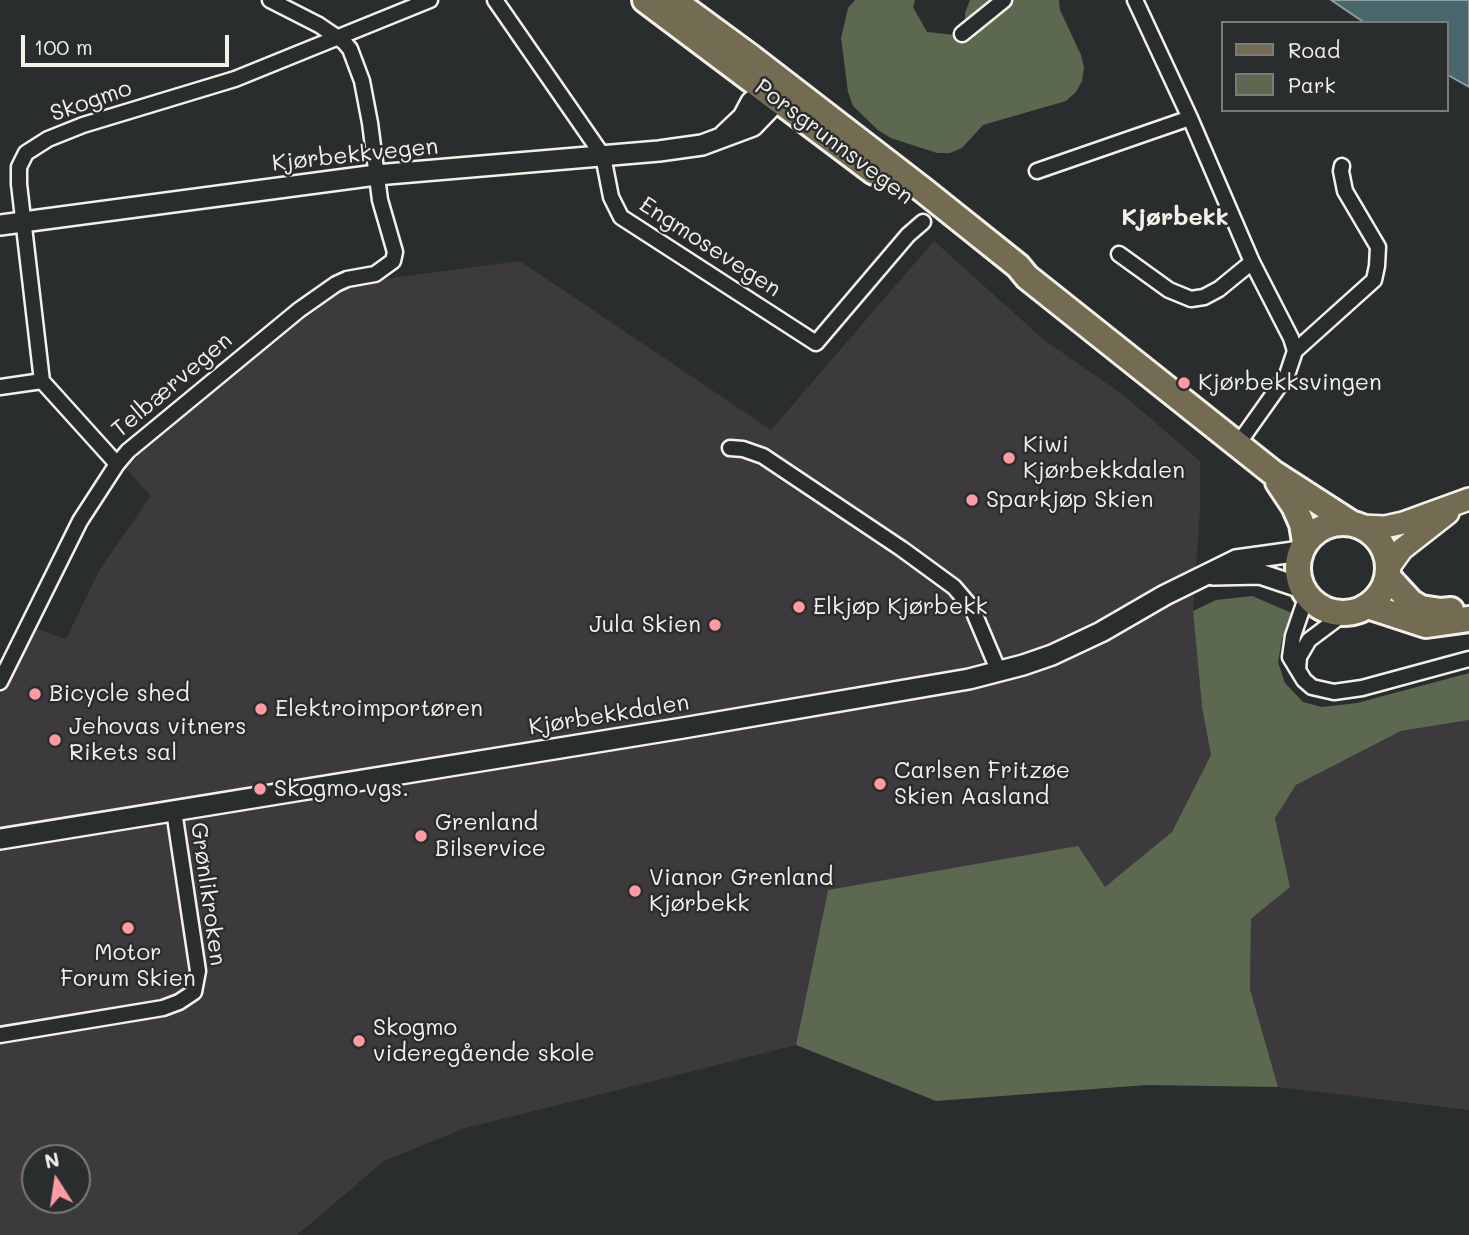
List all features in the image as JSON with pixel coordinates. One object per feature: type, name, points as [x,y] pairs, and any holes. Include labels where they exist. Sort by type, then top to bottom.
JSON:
[{"type":"highway","name":"Porsgrunnsvegen","points":[[645,0],[682,7],[775,90],[934,217],[1013,271],[1027,277],[1272,472],[1356,524]]},
{"type":"highway","name":"Porsgrunnsvegen","points":[[1272,472],[1302,524],[1303,547]]},
{"type":"highway","points":[[1356,610],[1384,589],[1388,556],[1378,538],[1356,524],[1330,524],[1321,528],[1303,547],[1298,570],[1305,592],[1324,609],[1356,610],[1426,625],[1469,619]]},
{"type":"highway","points":[[1388,572],[1411,602],[1421,607],[1440,611],[1469,607]]},
{"type":"main road","points":[[1356,524],[1385,527],[1403,523],[1468,499]]},
{"type":"main road","points":[[1388,572],[1402,550],[1468,499]]},
{"type":"street","points":[[270,0],[318,25],[338,38],[349,50],[362,80],[376,175]]},
{"type":"street","name":"Skogmo","points":[[42,381],[19,167],[26,153],[48,139],[83,125],[235,79],[338,38],[402,4],[430,0]]},
{"type":"street","name":"Engmosevegen","points":[[495,0],[603,156],[611,197],[621,217],[816,343],[908,235],[923,222]]},
{"type":"street","points":[[962,34],[1004,0]]},
{"type":"street","points":[[1135,0],[1190,118],[1252,262],[1295,351]]},
{"type":"street","name":"Kjørbekkvegen","points":[[0,225],[376,175],[659,151],[715,142],[733,128],[751,102],[775,90]]},
{"type":"street","points":[[1037,171],[1190,118]]},
{"type":"street","points":[[1238,444],[1287,375],[1295,351],[1374,281],[1378,247],[1345,191],[1342,166]]},
{"type":"street","name":"Telbærvegen","points":[[0,682],[80,521],[117,464],[199,391],[299,310],[336,284],[347,279],[375,274],[393,261],[395,252],[380,200],[376,175]]},
{"type":"street","points":[[1119,254],[1169,290],[1191,299],[1204,297],[1219,289],[1252,262]]},
{"type":"street","points":[[0,387],[42,381],[117,464]]},
{"type":"street","points":[[730,448],[763,456],[891,541],[954,587],[972,608],[999,673]]},
{"type":"street","name":"Kjørbekkdalen","points":[[0,839],[683,728],[999,673],[1076,644],[1236,560],[1303,547]]},
{"type":"street","name":"Kjørbekkdalen","points":[[1205,575],[1260,574],[1305,592]]},
{"type":"street","points":[[1305,592],[1290,657],[1312,687],[1334,692],[1362,688],[1469,659]]},
{"type":"street","points":[[1298,670],[1299,657],[1309,640],[1356,610]]},
{"type":"street","name":"Grønlikroken","points":[[0,1035],[163,1008],[194,992],[198,971],[174,811]]},
{"type":"shaded area","points":[[934,241],[1044,340],[1122,394],[1200,461],[1200,511],[1193,611],[1202,707],[1212,755],[1172,832],[1105,888],[828,890],[796,1045],[462,1129],[384,1161],[297,1235],[0,1235],[0,695],[34,628],[66,639],[100,569],[151,496],[125,468],[221,379],[341,291],[368,281],[520,261],[771,430]]},
{"type":"shaded area","points":[[1469,720],[1469,1110],[1278,1087],[1250,989],[1251,919],[1290,887],[1275,818],[1296,785],[1401,731]]},
{"type":"green space","points":[[855,0],[915,0],[913,7],[927,32],[965,36],[965,13],[970,0],[1059,0],[1060,10],[1081,55],[1084,68],[1082,81],[1076,92],[1066,101],[983,125],[962,148],[950,153],[937,153],[891,138],[878,130],[853,106],[848,92],[841,38],[848,8]]},
{"type":"green space","points":[[1252,596],[1292,613],[1282,640],[1278,662],[1285,683],[1303,702],[1322,707],[1357,703],[1469,673],[1469,720],[1401,731],[1296,785],[1275,818],[1290,887],[1251,919],[1250,989],[1278,1087],[1147,1085],[936,1101],[796,1045],[828,890],[1078,846],[1105,887],[1172,832],[1211,755],[1202,707],[1193,611],[1216,600]]},
{"type":"water","points":[[1331,0],[1469,0],[1469,87],[1448,75],[1448,21],[1362,21]]},
{"type":"place","name":"Kjørbekksvingen","points":[[1184,383]]},
{"type":"place","name":"Kiwi Kjørbekkdalen","points":[[1009,458]]},
{"type":"place","name":"Sparkjøp Skien","points":[[972,500]]},
{"type":"place","name":"Elkjøp Kjørbekk","points":[[799,607]]},
{"type":"place","name":"Jula Skien","points":[[715,625]]},
{"type":"place","name":"Bicycle shed","points":[[35,694]]},
{"type":"place","name":"Elektroimportøren","points":[[261,709]]},
{"type":"place","name":"Jehovas vitners Rikets sal","points":[[55,740]]},
{"type":"place","name":"Carlsen Fritzøe Skien Aasland","points":[[880,784]]},
{"type":"place","name":"Skogmo vgs.","points":[[260,789]]},
{"type":"place","name":"Grenland Bilservice","points":[[421,836]]},
{"type":"place","name":"Vianor Grenland Kjørbekk","points":[[635,891]]},
{"type":"place","name":"Motor Forum Skien","points":[[128,928]]},
{"type":"place","name":"Skogmo videregående skole","points":[[359,1041]]},
{"type":"district","name":"Kjørbekk","points":[[1175,218]]}]
